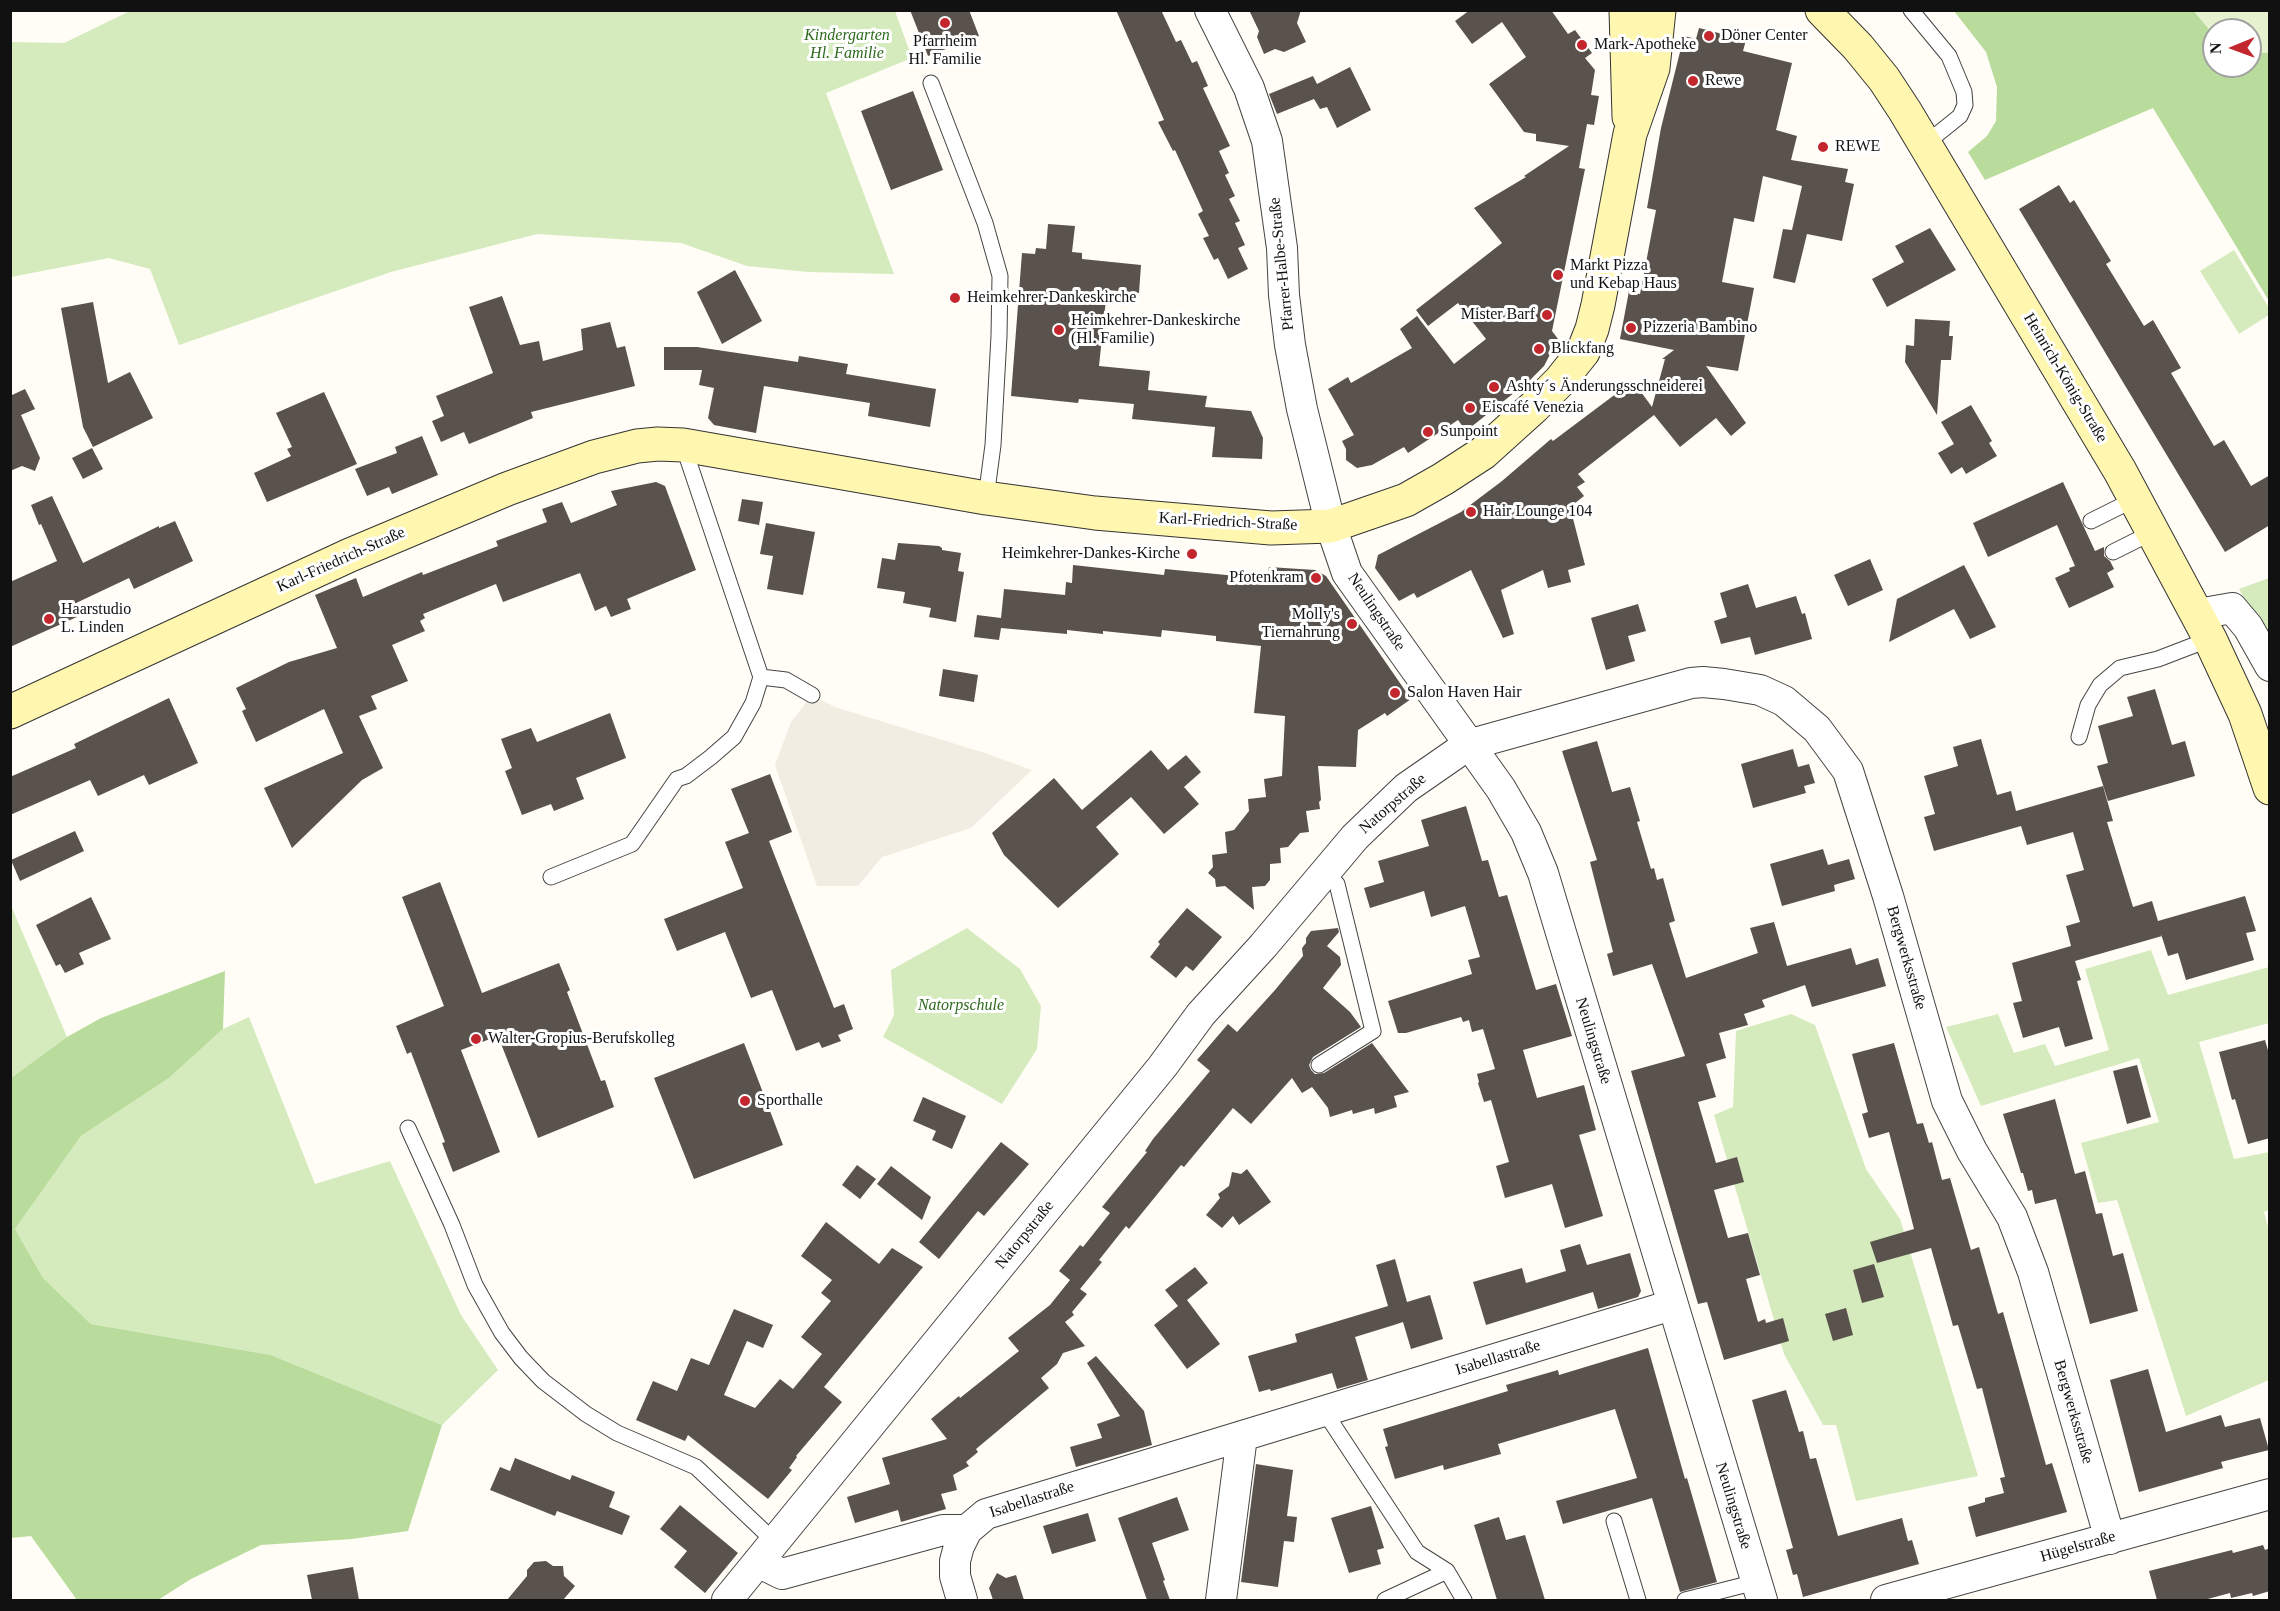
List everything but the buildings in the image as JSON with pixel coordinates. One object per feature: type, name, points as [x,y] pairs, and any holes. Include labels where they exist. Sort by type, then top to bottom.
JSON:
[{"type":"street","name":"Pfarrer-Halbe-Straße","points":[[1210,10],[1249,88],[1267,141],[1282,248],[1284,295],[1290,345],[1302,409],[1331,526]]},
{"type":"street","name":"Karl-Friedrich-Straße","points":[[1626,10],[1630,134]]},
{"type":"street","name":"Karl-Friedrich-Straße","points":[[10,712],[350,555],[507,489],[594,458],[637,446],[683,445],[986,498],[1095,513],[1271,528],[1331,526],[1406,500],[1483,453],[1534,407],[1577,361],[1592,329],[1598,305],[1630,134],[1653,68],[1659,10]]},
{"type":"street","name":"Heinrich-König-Straße","points":[[1825,13],[1858,47],[1884,79],[2059,368],[2135,499],[2204,627],[2245,714],[2270,788]]},
{"type":"street","name":"Neulingstraße","points":[[1331,526],[1347,573],[1500,789],[1523,825],[1543,873],[1759,1591]]},
{"type":"street","points":[[2204,627],[2232,608],[2248,627],[2270,666]]},
{"type":"street","name":"Bergwerksstraße","points":[[1468,745],[1691,683],[1703,682],[1769,693],[1790,705],[1817,729],[1846,766],[1855,788],[1947,1101],[1972,1151],[2012,1217],[2033,1272],[2110,1539]]},
{"type":"street","name":"Natorpstraße","points":[[727,1600],[1162,1067],[1202,1014],[1263,946],[1325,871],[1355,837],[1406,788],[1468,745]]},
{"type":"street","name":"Isabellastraße","points":[[967,1530],[986,1514],[1672,1305]]},
{"type":"street","points":[[1221,1600],[1242,1436]]},
{"type":"street","name":"Hügelstraße","points":[[1886,1600],[2270,1494]]},
{"type":"street","points":[[766,1551],[782,1574],[943,1530],[967,1530],[955,1561],[955,1576],[962,1600]]},
{"type":"lane","points":[[1911,10],[1949,56],[1964,92],[1965,105],[1960,116],[1924,145]]},
{"type":"lane","points":[[931,82],[985,223],[1000,276],[999,336],[991,463],[986,498]]},
{"type":"lane","points":[[551,878],[632,844],[677,779],[686,776],[711,758],[734,737],[753,703],[760,677],[683,445]]},
{"type":"lane","points":[[2091,521],[2135,499]]},
{"type":"lane","points":[[2113,552],[2153,532]]},
{"type":"lane","points":[[2079,737],[2088,705],[2100,685],[2120,668],[2158,659],[2204,627]]},
{"type":"lane","points":[[760,677],[786,680],[812,695]]},
{"type":"lane","points":[[1318,1065],[1373,1031],[1337,884],[1325,871]]},
{"type":"lane","points":[[408,1128],[452,1225],[475,1286],[502,1333],[521,1358],[543,1381],[594,1419],[618,1433],[696,1467],[766,1551]]},
{"type":"lane","points":[[1324,1411],[1417,1552],[1447,1570],[1464,1600]]},
{"type":"lane","points":[[1614,1521],[1638,1600]]},
{"type":"lane","points":[[1385,1600],[1447,1570]]},
{"type":"lane","points":[[1685,1600],[1759,1591]]},
{"type":"green space","name":"Kindergarten Hl. Familie","points":[[132,10],[895,11],[912,58],[826,93],[894,274],[808,272],[747,266],[681,243],[537,234],[391,272],[179,345],[150,269],[109,258],[11,277],[11,42],[64,43]]},
{"type":"green space","points":[[1954,11],[2194,11],[2202,21],[2202,78],[2262,78],[2262,53],[2269,53],[2269,301],[2153,108],[1985,180],[1968,152],[1987,136],[1996,121],[1997,87],[1986,52]]},
{"type":"green space","points":[[2194,11],[2269,11],[2269,53],[2262,53],[2262,18],[2202,18],[2202,21]]},
{"type":"green space","points":[[2234,250],[2269,308],[2269,315],[2239,334],[2200,271]]},
{"type":"green space","points":[[2269,578],[2269,642],[2239,589]]},
{"type":"green space","points":[[10,903],[67,1037],[11,1078],[10,1078]]},
{"type":"green space","name":"Natorpschule","points":[[967,928],[1020,969],[1041,1006],[1037,1049],[1002,1104],[883,1037],[894,1015],[891,970]]},
{"type":"green space","points":[[2151,950],[2168,995],[2269,967],[2269,1023],[2199,1042],[2234,1159],[2269,1152],[2269,1210],[2264,1212],[2270,1235],[2269,1380],[2186,1416],[2117,1200],[2098,1203],[2081,1143],[2159,1122],[2139,1058],[1981,1106],[1946,1027],[1998,1014],[2014,1053],[2045,1044],[2055,1066],[2109,1050],[2085,969]]},
{"type":"green space","points":[[225,971],[223,1029],[169,1078],[81,1136],[15,1229],[43,1278],[91,1324],[271,1355],[442,1425],[408,1531],[352,1539],[261,1545],[191,1579],[158,1600],[77,1600],[31,1536],[11,1538],[11,1078],[67,1037],[101,1018]]},
{"type":"green space","points":[[1791,1014],[1815,1025],[1866,1169],[1900,1219],[1978,1476],[1856,1501],[1836,1425],[1823,1425],[1784,1354],[1714,1115],[1733,1107],[1736,1031]]},
{"type":"green space","points":[[249,1017],[315,1184],[390,1161],[461,1315],[498,1370],[442,1425],[271,1355],[91,1324],[43,1278],[15,1229],[81,1136],[169,1078],[223,1029]]},
{"type":"shaded area","points":[[812,695],[835,707],[985,753],[1032,770],[971,828],[882,857],[858,886],[817,886],[775,765],[791,722]]},
{"type":"place","name":"Pfarrheim Hl. Familie","points":[[945,23]]},
{"type":"place","name":"Döner Center","points":[[1709,36]]},
{"type":"place","name":"Mark-Apotheke","points":[[1582,45]]},
{"type":"place","name":"Rewe","points":[[1693,81]]},
{"type":"place","name":"REWE","points":[[1823,147]]},
{"type":"place","name":"Markt Pizza und Kebap Haus","points":[[1558,275]]},
{"type":"place","name":"Heimkehrer-Dankeskirche","points":[[955,298]]},
{"type":"place","name":"Mister Barf","points":[[1547,315]]},
{"type":"place","name":"Pizzeria Bambino","points":[[1631,328]]},
{"type":"place","name":"Heimkehrer-Dankeskirche (Hl. Familie)","points":[[1059,330]]},
{"type":"place","name":"Blickfang","points":[[1539,349]]},
{"type":"place","name":"Ashty´s Änderungsschneiderei","points":[[1494,387]]},
{"type":"place","name":"Eiscafé Venezia","points":[[1470,408]]},
{"type":"place","name":"Sunpoint","points":[[1428,432]]},
{"type":"place","name":"Hair Lounge 104","points":[[1471,512]]},
{"type":"place","name":"Heimkehrer-Dankes-Kirche","points":[[1192,554]]},
{"type":"place","name":"Pfotenkram","points":[[1316,578]]},
{"type":"place","name":"Haarstudio L. Linden","points":[[49,619]]},
{"type":"place","name":"Molly's Tiernahrung","points":[[1352,624]]},
{"type":"place","name":"Salon Haven Hair","points":[[1395,693]]},
{"type":"place","name":"Walter-Gropius-Berufskolleg","points":[[476,1039]]},
{"type":"place","name":"Sporthalle","points":[[745,1101]]}]
